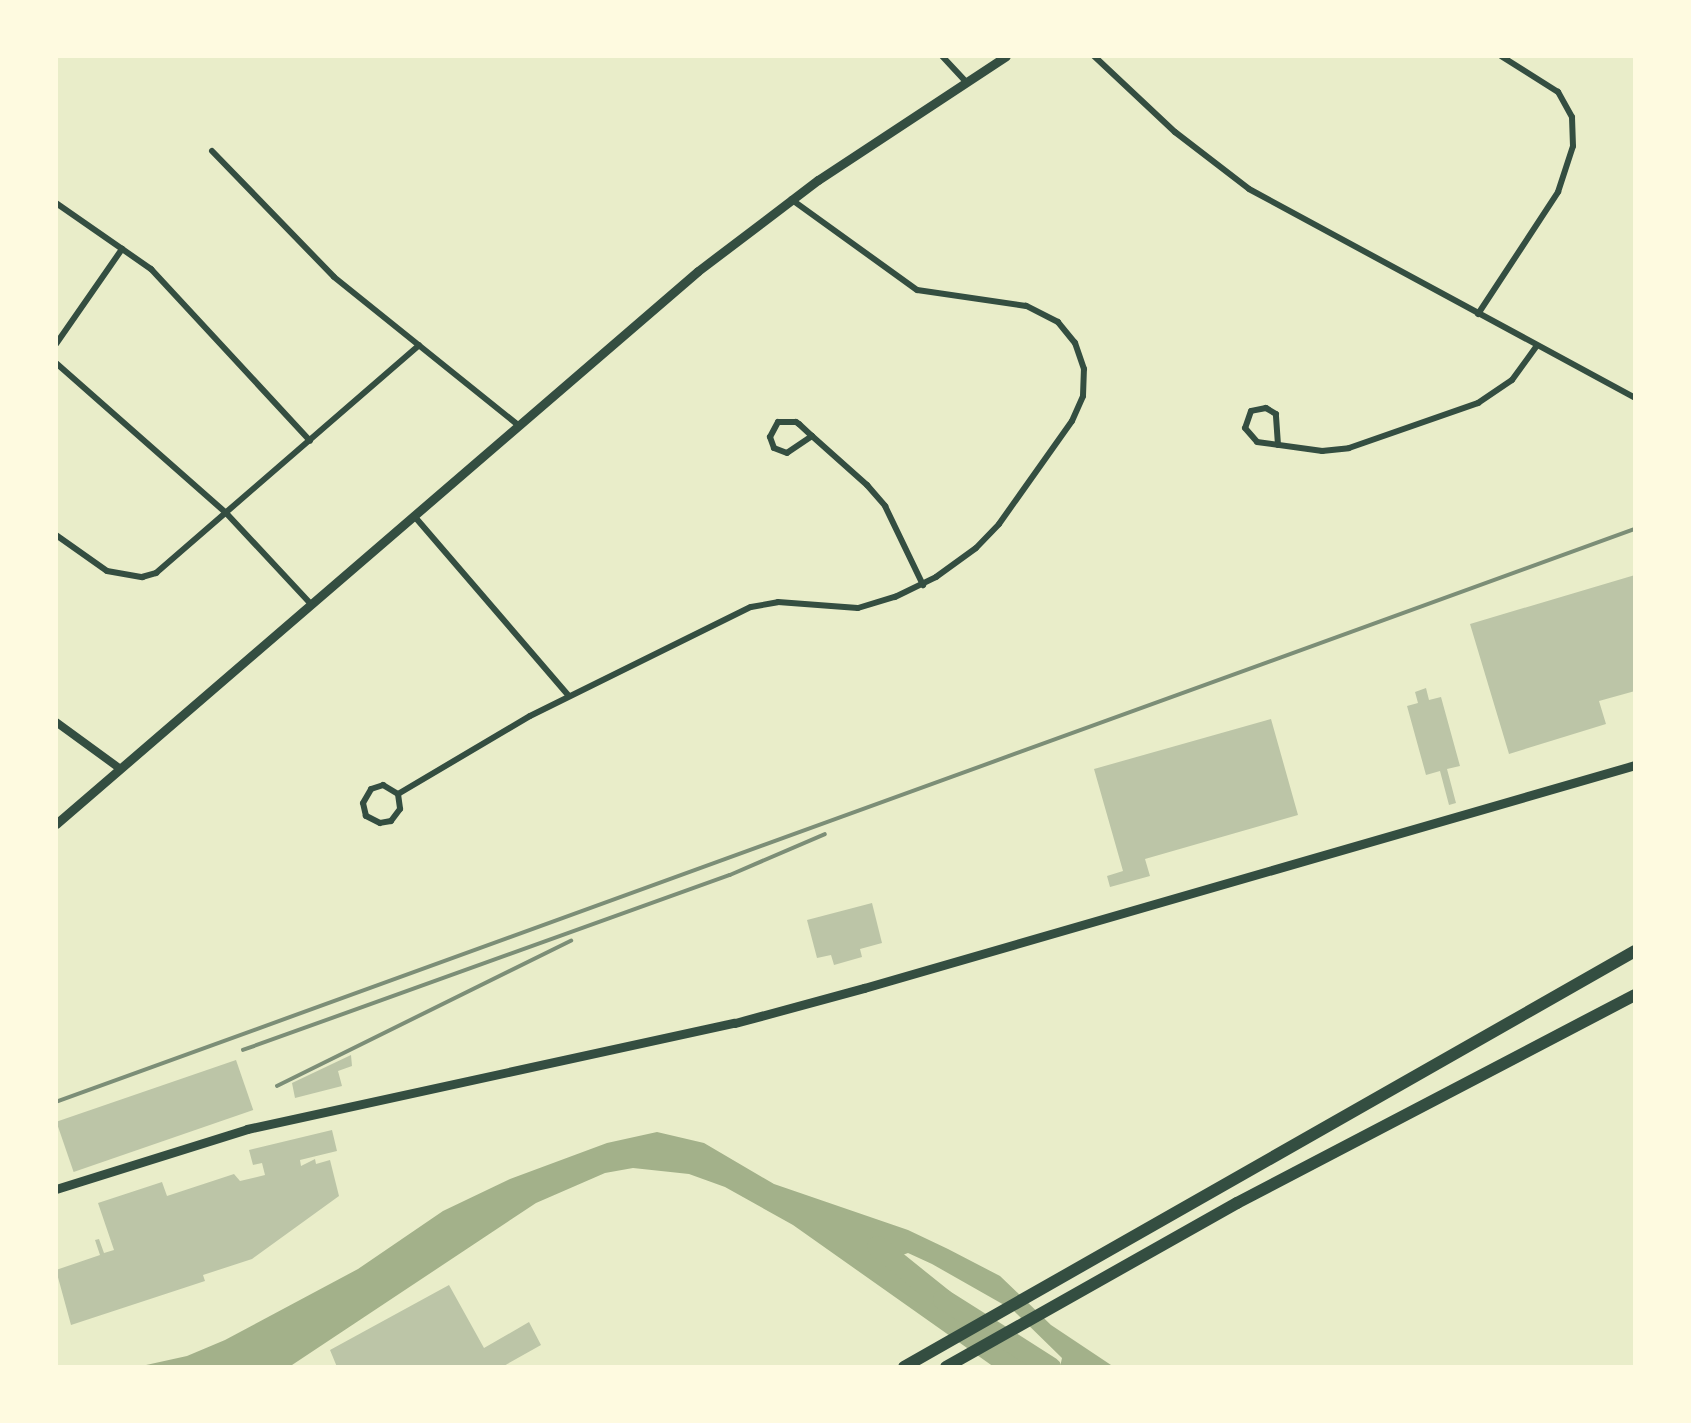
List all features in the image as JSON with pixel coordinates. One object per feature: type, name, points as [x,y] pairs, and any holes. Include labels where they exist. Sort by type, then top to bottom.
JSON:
[{"type":"highway","points":[[904,1367],[1038,1287],[1635,951]]},
{"type":"highway","points":[[946,1367],[1433,1097],[1635,995]]},
{"type":"main road","points":[[56,824],[698,271],[791,200],[1006,56]]},
{"type":"main road","points":[[56,1189],[237,1132],[735,1023],[1635,765]]},
{"type":"street","points":[[942,56],[966,82]]},
{"type":"street","points":[[1094,56],[1220,170],[1536,347],[1635,398]]},
{"type":"street","points":[[1478,314],[1558,192],[1573,146],[1572,117],[1558,92],[1501,56]]},
{"type":"street","points":[[212,151],[326,269],[519,426]]},
{"type":"street","points":[[398,794],[569,696],[759,603],[858,608],[923,584],[987,537],[1072,421],[1084,387],[1079,351],[1058,322],[1035,308],[930,294],[907,285],[791,200]]},
{"type":"street","points":[[56,204],[122,249],[173,291],[310,441]]},
{"type":"street","points":[[56,344],[122,249]]},
{"type":"street","points":[[56,535],[107,571],[142,577],[156,573],[419,345]]},
{"type":"street","points":[[1278,444],[1276,414],[1262,407],[1251,411],[1245,421],[1248,435],[1278,444],[1322,451],[1349,449],[1478,403],[1512,380],[1536,347]]},
{"type":"street","points":[[56,363],[227,514],[311,604]]},
{"type":"street","points":[[812,436],[787,453],[777,450],[770,437],[775,424],[789,419],[812,436],[885,506],[923,584]]},
{"type":"street","points":[[415,517],[569,696]]},
{"type":"street","points":[[56,722],[119,768]]},
{"type":"street","points":[[383,785],[398,794],[400,809],[394,819],[380,823],[366,816],[363,803],[371,789],[383,785]]},
{"type":"shaded area","points":[[657,1132],[704,1143],[774,1184],[908,1230],[948,1249],[1000,1276],[1051,1325],[1114,1367],[1060,1367],[1062,1358],[1013,1310],[908,1253],[897,1257],[904,1278],[979,1333],[1041,1367],[994,1367],[793,1225],[725,1187],[689,1174],[633,1168],[605,1173],[536,1203],[289,1367],[137,1367],[187,1356],[225,1340],[358,1269],[443,1211],[510,1179],[607,1143]]},
{"type":"building","points":[[1635,575],[1635,691],[1599,701],[1606,724],[1509,754],[1470,624]]},
{"type":"building","points":[[1426,688],[1429,700],[1441,697],[1460,766],[1447,769],[1456,803],[1449,805],[1440,771],[1426,775],[1407,706],[1418,703],[1415,692]]},
{"type":"building","points":[[1271,719],[1298,815],[1145,859],[1150,876],[1110,887],[1107,876],[1123,871],[1094,769]]},
{"type":"building","points":[[872,903],[882,943],[860,949],[862,957],[834,965],[831,955],[817,958],[807,920]]},
{"type":"building","points":[[351,1055],[352,1066],[338,1071],[342,1086],[295,1098],[292,1083]]},
{"type":"building","points":[[236,1060],[253,1110],[74,1172],[56,1122]]},
{"type":"building","points":[[332,1130],[337,1151],[300,1160],[301,1166],[315,1159],[316,1164],[330,1160],[339,1196],[252,1259],[203,1275],[205,1281],[71,1325],[56,1270],[100,1255],[95,1240],[99,1239],[104,1253],[114,1250],[98,1203],[162,1182],[167,1196],[234,1174],[240,1181],[265,1175],[262,1163],[253,1165],[249,1150]]},
{"type":"building","points":[[449,1285],[484,1348],[529,1322],[541,1345],[502,1367],[337,1367],[330,1350]]},
{"type":"waterway","points":[[877,1246],[943,1299],[1050,1367]]},
{"type":"railway","points":[[56,1102],[1635,529]]},
{"type":"railway","points":[[243,1050],[730,875],[825,834]]},
{"type":"railway","points":[[277,1086],[571,941]]}]
